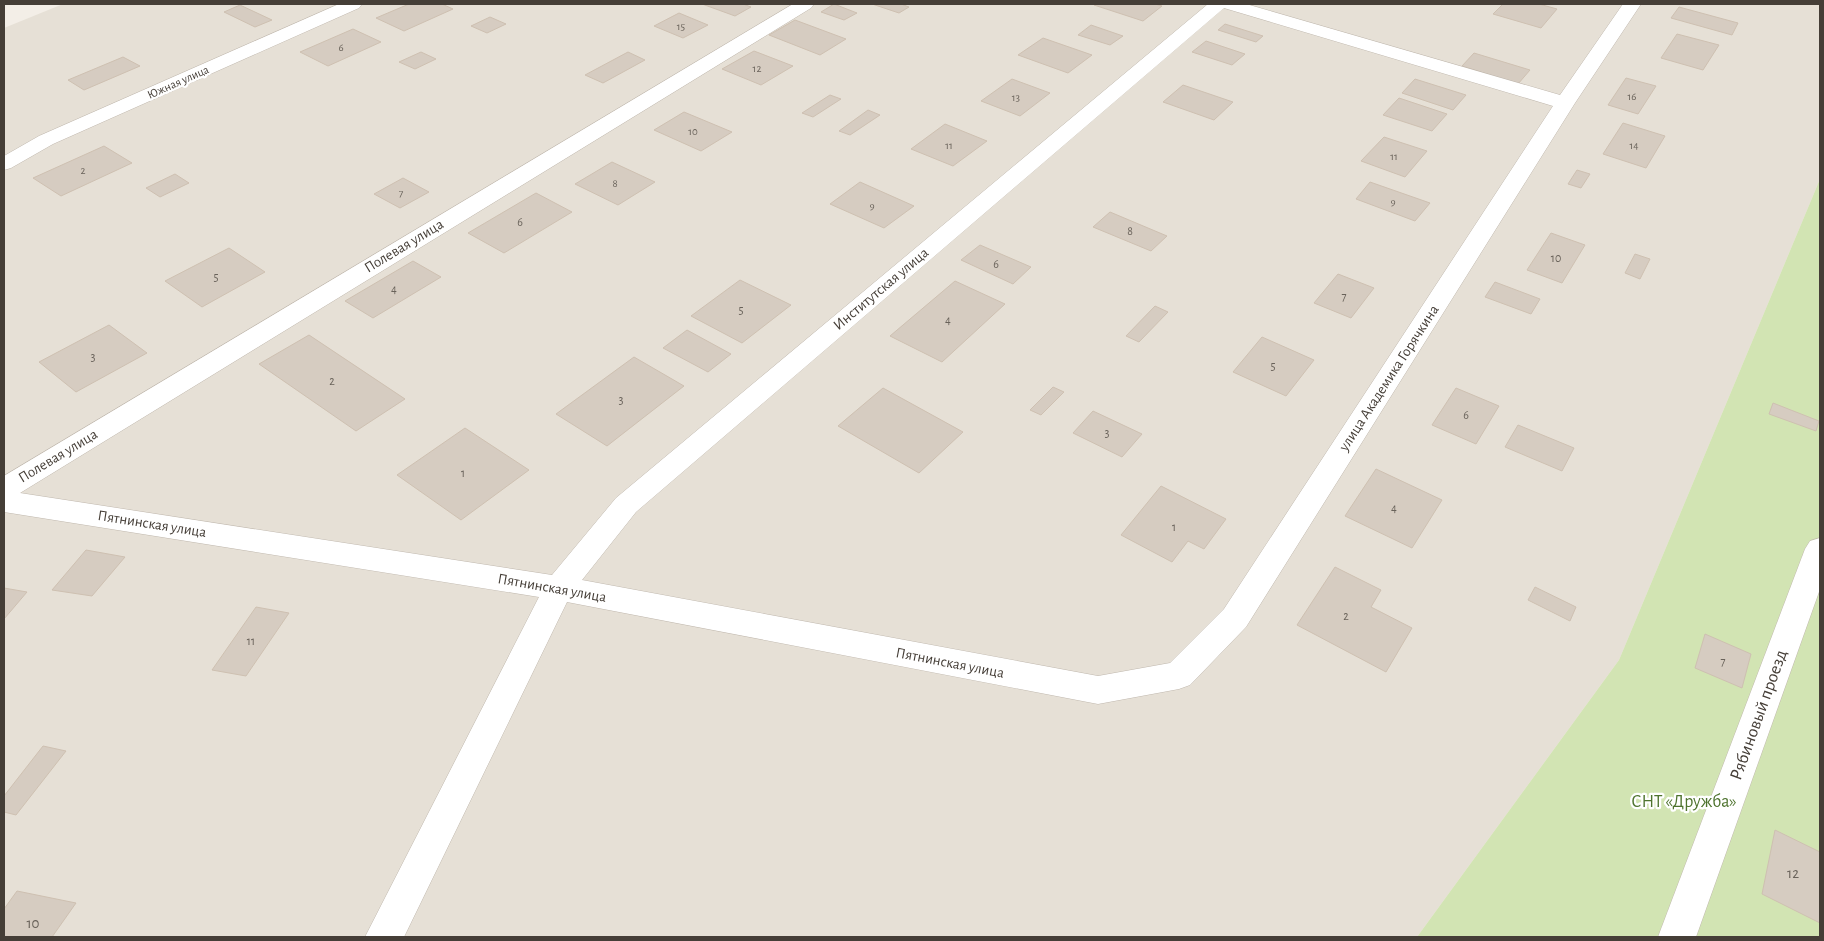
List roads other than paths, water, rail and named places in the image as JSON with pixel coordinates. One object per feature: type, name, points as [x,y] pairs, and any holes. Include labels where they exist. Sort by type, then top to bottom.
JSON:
[{"type":"lane","name":"Южная улица","points":[[4,164],[46,140],[353,4]]},
{"type":"lane","name":"Полевая улица","points":[[4,489],[805,4]]},
{"type":"lane","name":"Институтская улица","points":[[384,937],[559,588],[626,505],[1218,4]]},
{"type":"lane","points":[[1228,4],[1565,104]]},
{"type":"lane","name":"улица Академика Горячкина","points":[[1098,690],[1179,674],[1235,618],[1565,104],[1632,4]]},
{"type":"lane","name":"Пятнинская улица","points":[[4,501],[559,588],[1098,690]]},
{"type":"lane","name":"Рябиновый проезд","points":[[1677,937],[1820,549]]},
{"type":"park label","name":"СНТ «Дружба»","points":[[1684,802]]}]
